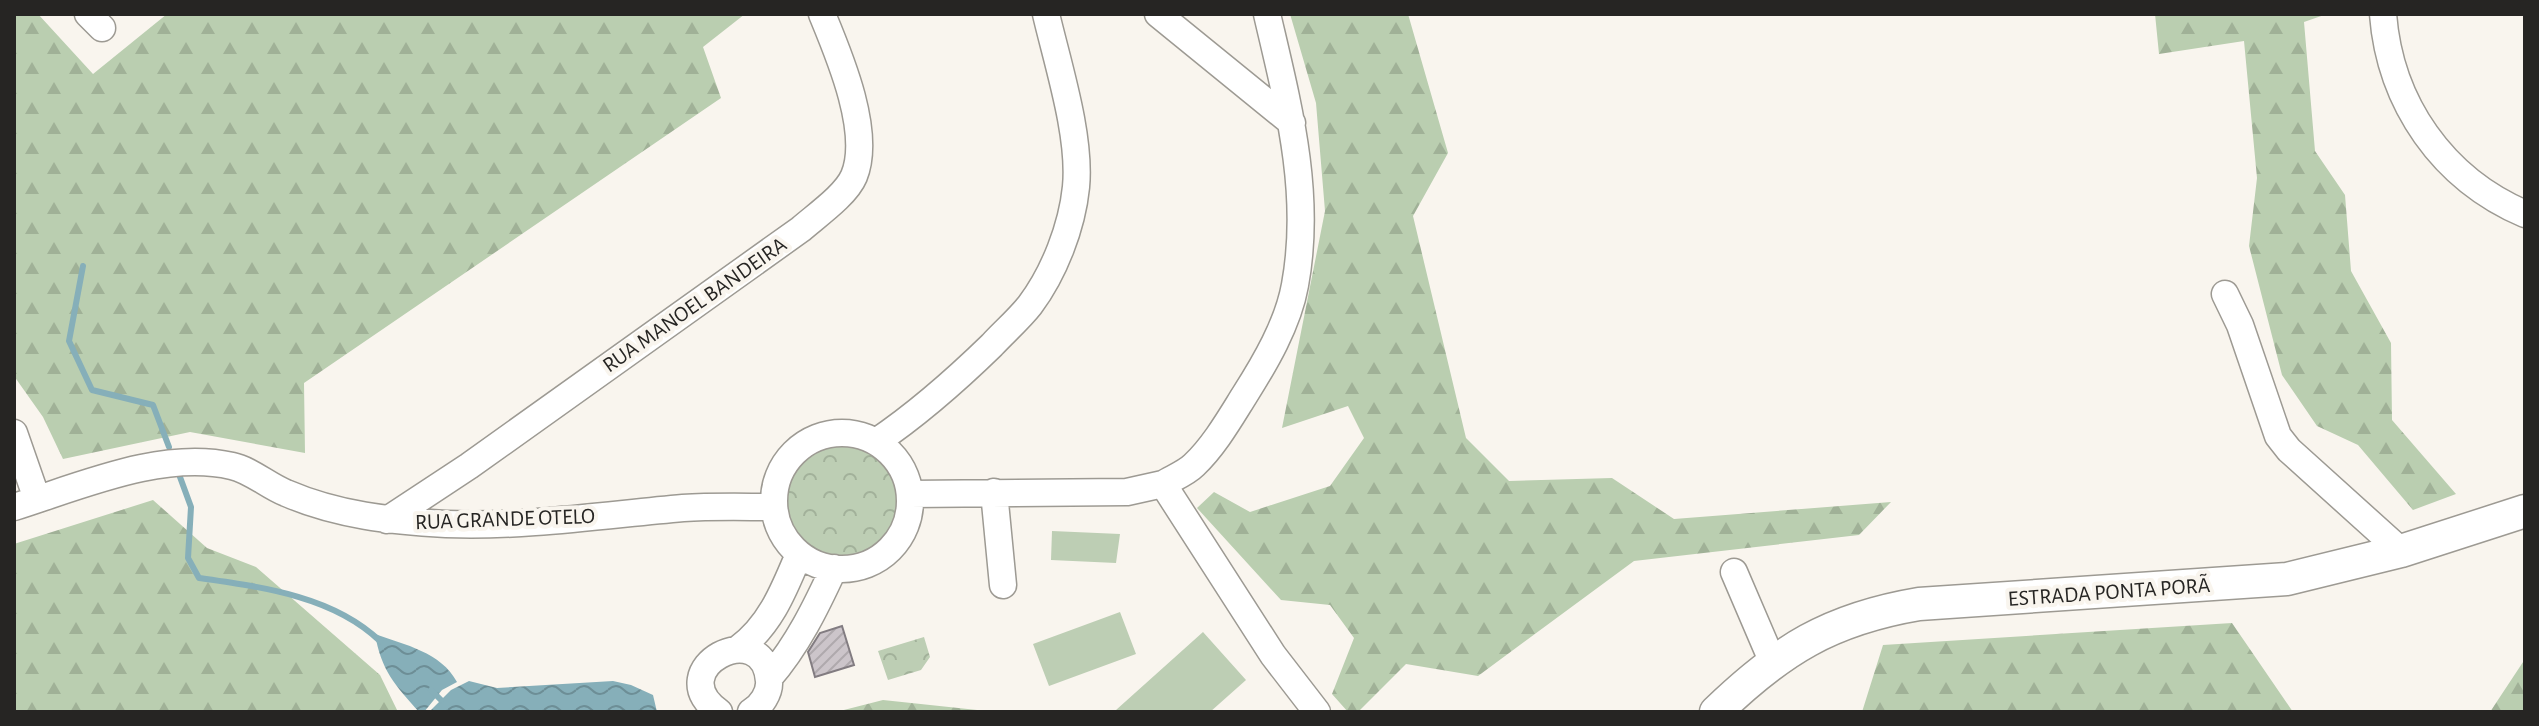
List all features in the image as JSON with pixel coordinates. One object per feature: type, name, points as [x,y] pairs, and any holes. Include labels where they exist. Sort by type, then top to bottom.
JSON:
[{"type":"main road","name":"ESTRADA PONTA PORÃ","points":[[1716,712],[1795,645],[1849,620],[1884,610],[1919,604],[2287,579],[2401,551],[2525,511]]},
{"type":"street","name":"RUA MANOEL BANDEIRA","points":[[387,520],[469,466],[801,229],[832,203],[853,177],[859,147],[854,104],[840,56],[822,14]]},
{"type":"street","points":[[876,442],[919,413],[986,351],[1030,305],[1054,263],[1076,186],[1074,141],[1046,14]]},
{"type":"street","points":[[1158,14],[1292,123]]},
{"type":"street","points":[[910,494],[1127,492],[1163,484],[1193,466],[1224,429],[1276,340],[1295,288],[1301,232],[1301,181],[1292,123],[1267,14]]},
{"type":"street","points":[[2383,14],[2397,78],[2418,124],[2432,144],[2483,194],[2525,214]]},
{"type":"street","points":[[2225,294],[2240,325],[2278,436],[2289,450],[2401,551]]},
{"type":"street","points":[[14,433],[26,503]]},
{"type":"street","points":[[835,434],[856,435],[876,442],[891,454],[902,469],[910,494],[904,528],[892,546],[876,560],[856,567],[834,568],[816,564],[799,554],[778,525],[774,507],[775,486],[783,466],[806,444],[835,434]]},
{"type":"street","name":"RUA GRANDE OTELO","points":[[26,503],[144,467],[185,460],[235,466],[298,498],[338,512],[387,520],[449,524],[511,522],[687,508],[774,507]]},
{"type":"street","points":[[1163,484],[1273,655],[1317,712]]},
{"type":"street","points":[[994,492],[1003,585]]},
{"type":"street","points":[[718,712],[704,696],[704,670],[716,655],[738,649],[763,626],[799,554]]},
{"type":"street","points":[[769,678],[813,613],[834,568]]},
{"type":"street","points":[[1734,572],[1773,663]]},
{"type":"street","points":[[738,649],[759,658],[769,678],[769,690],[754,711]]},
{"type":"green space","points":[[14,14],[38,14],[93,74],[167,14],[745,14],[703,47],[721,98],[304,383],[305,453],[190,432],[63,459],[43,417],[14,376]]},
{"type":"green space","points":[[1290,14],[1408,14],[1448,153],[1413,216],[1466,438],[1509,481],[1612,478],[1674,519],[1891,502],[1859,535],[1634,561],[1478,676],[1406,664],[1358,712],[1348,712],[1332,694],[1354,638],[1330,605],[1281,600],[1197,508],[1214,492],[1250,512],[1330,486],[1364,438],[1348,406],[1282,428],[1325,211],[1316,103]]},
{"type":"green space","points":[[2155,14],[2327,14],[2304,22],[2315,151],[2345,195],[2351,271],[2391,343],[2392,420],[2456,494],[2413,510],[2358,445],[2317,426],[2282,375],[2249,246],[2257,178],[2244,41],[2159,54]]},
{"type":"green space","points":[[841,443],[863,447],[882,459],[894,478],[898,500],[894,522],[882,541],[863,553],[841,557],[819,553],[800,541],[788,522],[784,500],[788,478],[800,459],[819,447]]},
{"type":"green space","points":[[153,500],[207,548],[256,567],[380,675],[398,712],[14,712],[14,544]]},
{"type":"green space","points":[[1052,531],[1120,534],[1116,563],[1051,560]]},
{"type":"green space","points":[[1120,612],[1136,654],[1049,686],[1033,644]]},
{"type":"green space","points":[[2232,623],[2293,712],[1862,712],[1883,645]]},
{"type":"green space","points":[[1203,632],[1246,680],[1210,712],[1117,712],[1116,710]]},
{"type":"green space","points":[[924,637],[930,657],[921,670],[888,680],[878,651]]},
{"type":"green space","points":[[2525,659],[2525,712],[2490,712]]},
{"type":"green space","points":[[883,700],[996,712],[836,712]]},
{"type":"water","points":[[375,634],[432,657],[442,663],[457,682],[442,690],[424,712],[419,712],[390,676],[381,658]]},
{"type":"water","points":[[469,681],[497,688],[613,681],[653,695],[657,712],[429,712],[451,690]]},
{"type":"building","points":[[842,626],[854,665],[815,677],[808,652],[820,633]]},
{"type":"waterway","points":[[83,266],[69,341],[92,390],[153,405],[169,447]]},
{"type":"waterway","points":[[180,477],[191,507],[188,558],[199,578],[272,590],[319,604],[341,613],[380,641]]},
{"type":"waterway","points":[[431,690],[441,700]]}]
